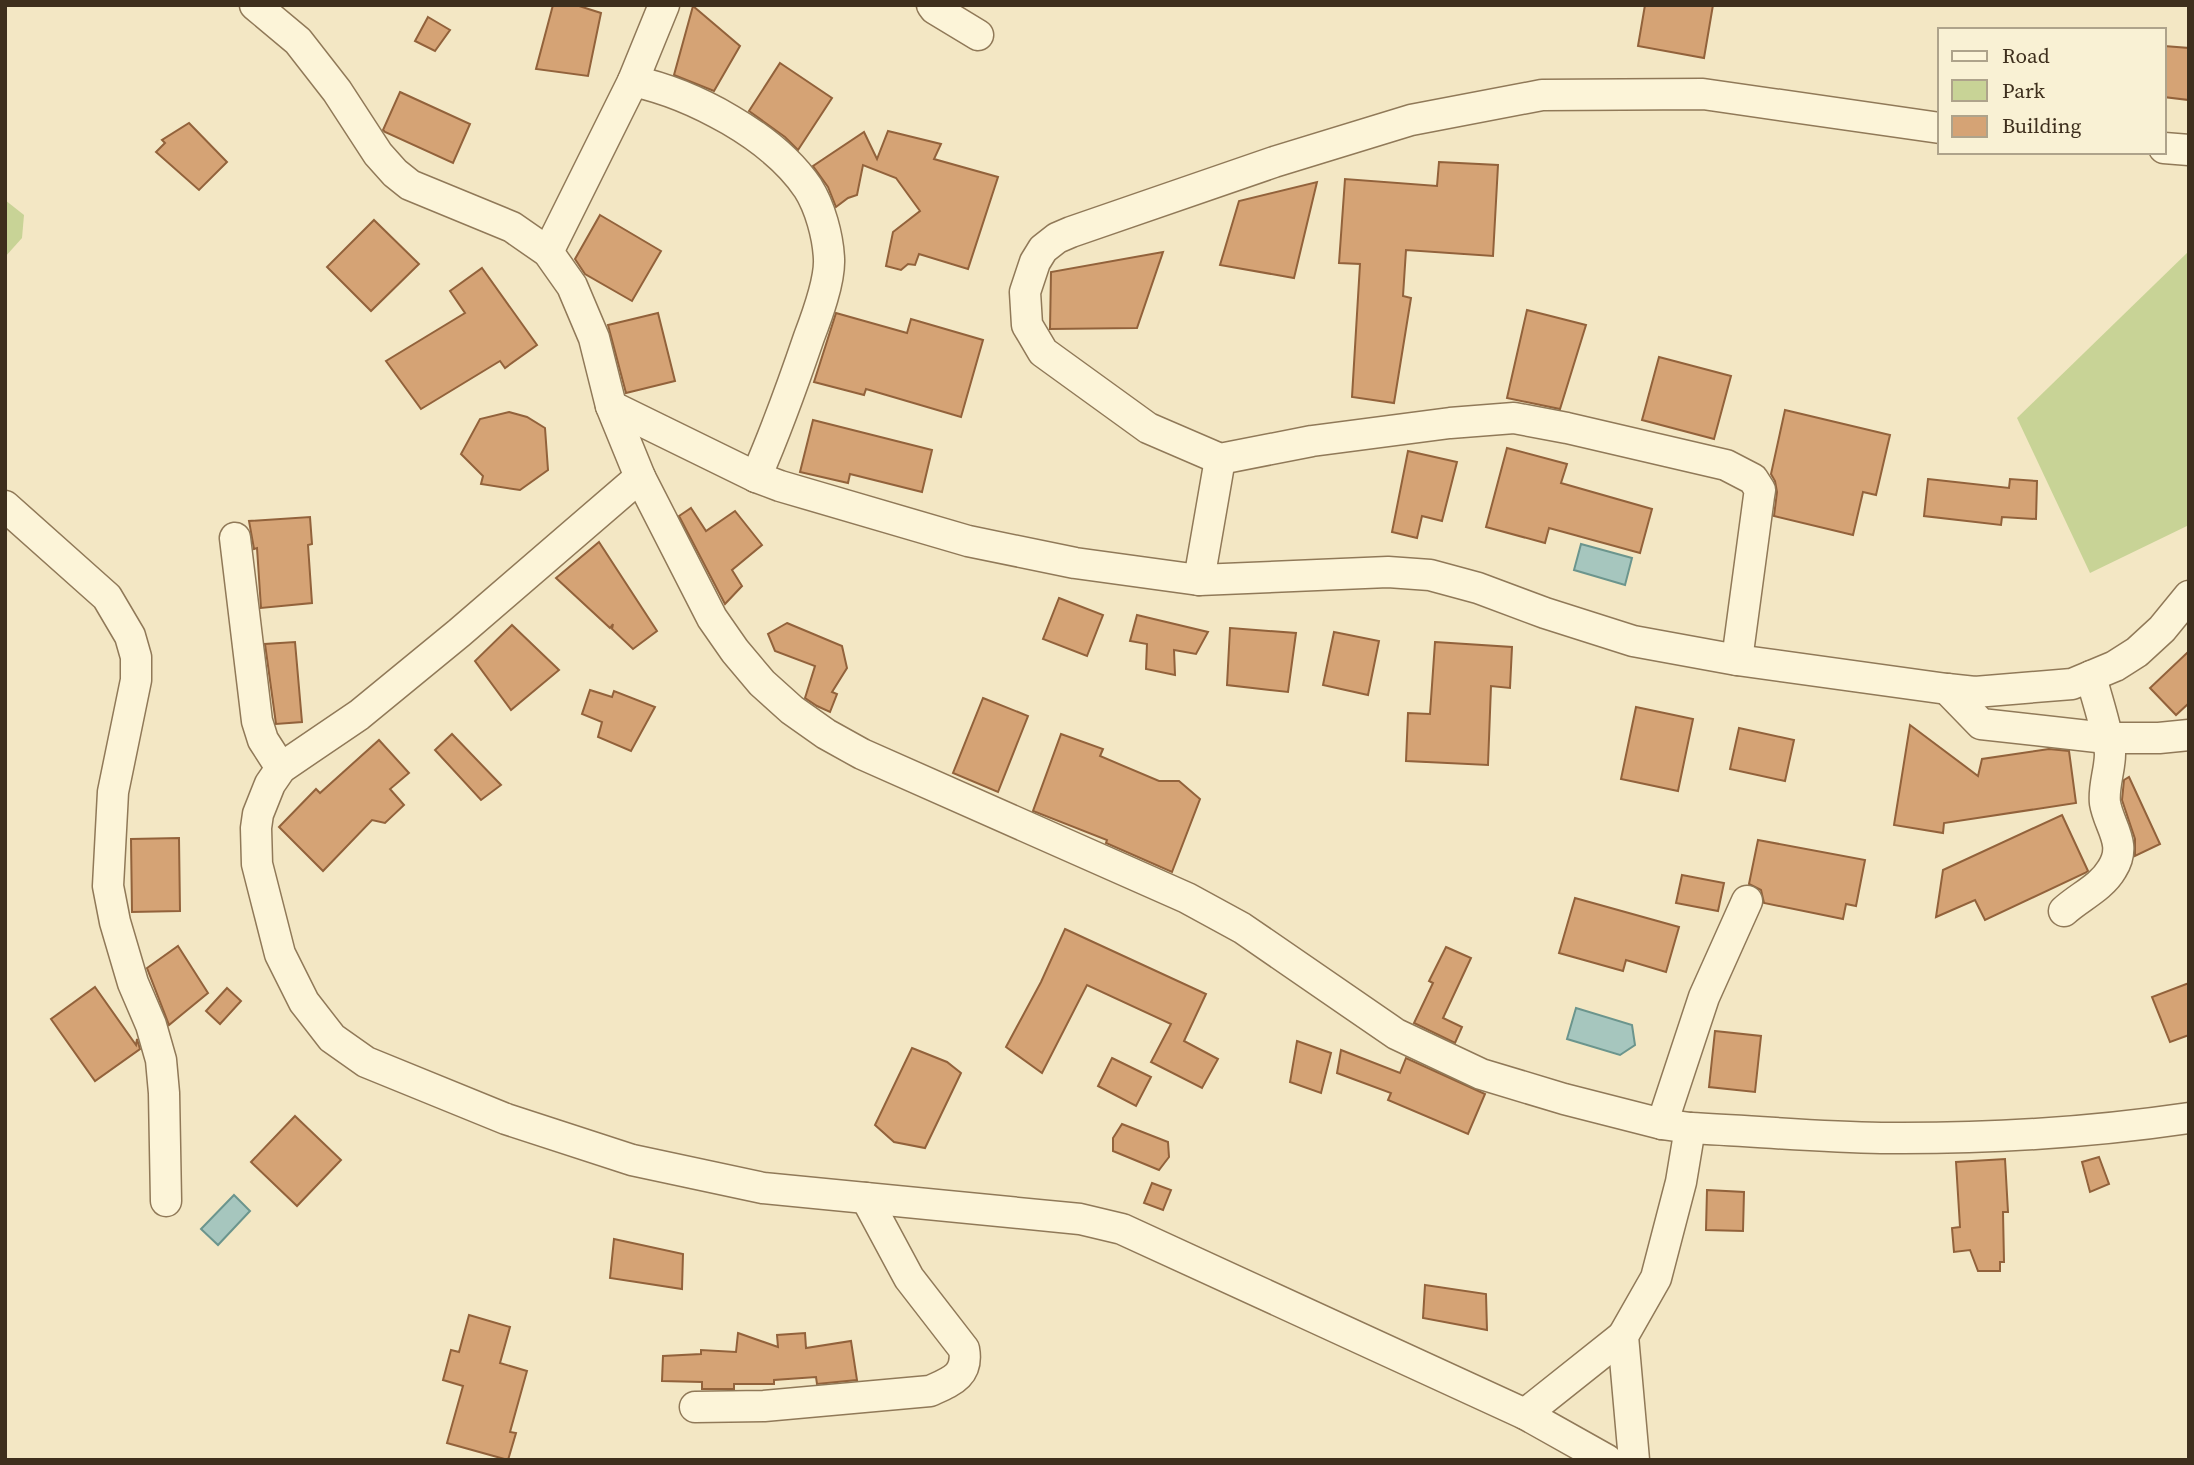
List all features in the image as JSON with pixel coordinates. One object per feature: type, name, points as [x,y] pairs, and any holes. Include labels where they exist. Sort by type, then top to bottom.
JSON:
[{"type":"street","points":[[255,5],[298,41],[337,91],[378,154],[395,173],[410,185],[512,226],[548,252],[572,286],[594,338],[611,406],[640,477],[712,618],[735,651],[762,682],[792,710],[825,734],[862,754],[1188,898],[1242,928],[1395,1034],[1481,1074],[1564,1099],[1676,1126],[1881,1138],[2043,1134],[2189,1118]]},
{"type":"street","points":[[548,252],[633,81],[664,5]]},
{"type":"street","points":[[932,5],[934,9],[978,35]]},
{"type":"street","points":[[633,81],[667,90],[713,111],[776,152],[808,188],[824,225],[829,261],[820,304],[776,429],[756,477]]},
{"type":"street","points":[[1737,660],[1760,490],[1753,479],[1726,465],[1514,418],[1450,423],[1312,441],[1220,459],[1148,428],[1043,352],[1027,325],[1025,292],[1035,261],[1043,249],[1057,238],[1123,212],[1274,162],[1411,120],[1542,95],[1703,94],[1938,128]]},
{"type":"street","points":[[2166,148],[2189,150]]},
{"type":"street","points":[[611,406],[756,477],[968,541],[1075,563],[1199,580],[1388,572],[1430,575],[1478,588],[1633,641],[1737,660],[1947,689],[1975,692],[2072,684],[2115,666],[2137,652],[2162,629],[2189,596]]},
{"type":"street","points":[[1199,580],[1220,459]]},
{"type":"street","points":[[640,477],[359,715],[281,768],[270,784],[258,814],[257,864],[280,954],[304,1002],[332,1038],[366,1062],[468,1104],[632,1160],[763,1188],[1080,1219],[1111,1226],[1525,1414],[1607,1460]]},
{"type":"street","points":[[5,506],[107,597],[130,636],[136,657],[136,680],[113,792],[108,886],[114,922],[129,971],[151,1024],[161,1060],[166,1202]]},
{"type":"street","points":[[235,538],[257,721],[263,740],[281,768]]},
{"type":"street","points":[[2064,911],[2094,889],[2114,867],[2119,844],[2105,802],[2110,753],[2091,676]]},
{"type":"street","points":[[1947,689],[1981,724],[2106,738],[2189,735]]},
{"type":"street","points":[[1525,1414],[1623,1336],[1656,1278],[1681,1182],[1676,1126],[1704,997],[1747,901]]},
{"type":"street","points":[[695,1407],[764,1406],[930,1391],[955,1380],[966,1359],[964,1349],[909,1278],[866,1198]]},
{"type":"street","points":[[1623,1336],[1634,1460]]},
{"type":"green space","points":[[5,200],[24,215],[22,238],[5,257]]},
{"type":"green space","points":[[2189,251],[2189,525],[2090,573],[2017,418]]},
{"type":"water","points":[[1581,544],[1632,558],[1625,585],[1574,570]]},
{"type":"water","points":[[1576,1008],[1632,1025],[1635,1045],[1620,1055],[1567,1039]]},
{"type":"water","points":[[234,1195],[250,1211],[218,1245],[201,1229]]},
{"type":"building","points":[[553,5],[576,5],[601,13],[588,76],[536,69]]},
{"type":"building","points":[[1645,5],[1713,5],[1704,58],[1638,46]]},
{"type":"building","points":[[693,6],[740,46],[714,91],[674,75]]},
{"type":"building","points":[[428,17],[450,30],[435,51],[415,41]]},
{"type":"building","points":[[2166,46],[2189,48],[2189,100],[2166,97]]},
{"type":"building","points":[[780,63],[832,98],[798,150],[749,111]]},
{"type":"building","points":[[400,92],[470,124],[453,163],[383,130]]},
{"type":"building","points":[[189,123],[227,162],[199,190],[156,152],[165,143],[162,140]]},
{"type":"building","points":[[888,131],[941,144],[934,159],[998,177],[968,269],[919,254],[915,265],[908,264],[901,270],[886,266],[893,232],[920,211],[896,178],[863,165],[857,195],[836,207],[828,187],[813,166],[864,132],[877,159]]},
{"type":"building","points":[[1439,162],[1498,165],[1493,256],[1406,250],[1403,296],[1411,298],[1394,403],[1352,397],[1360,264],[1339,263],[1345,179],[1437,186]]},
{"type":"building","points":[[1317,182],[1294,278],[1220,265],[1239,201]]},
{"type":"building","points":[[600,215],[661,251],[632,301],[585,274],[575,259]]},
{"type":"building","points":[[374,220],[419,264],[371,311],[327,267]]},
{"type":"building","points":[[1163,252],[1137,328],[1050,329],[1051,272]]},
{"type":"building","points":[[482,268],[537,345],[505,368],[500,361],[421,409],[386,361],[465,313],[450,291]]},
{"type":"building","points":[[1527,310],[1586,325],[1560,409],[1507,398]]},
{"type":"building","points":[[658,313],[675,381],[626,393],[608,325]]},
{"type":"building","points":[[836,313],[907,333],[911,319],[983,340],[961,417],[866,389],[864,395],[814,382]]},
{"type":"building","points":[[1659,357],[1731,376],[1714,439],[1642,420]]},
{"type":"building","points":[[1785,410],[1890,435],[1876,495],[1863,492],[1853,535],[1774,516],[1777,492],[1771,474]]},
{"type":"building","points":[[509,412],[527,417],[545,428],[548,470],[520,490],[481,484],[483,476],[461,454],[480,419]]},
{"type":"building","points":[[813,420],[932,450],[922,492],[850,474],[848,483],[800,472]]},
{"type":"building","points":[[1507,448],[1567,464],[1561,483],[1652,509],[1640,553],[1549,528],[1545,543],[1486,527]]},
{"type":"building","points":[[1408,451],[1457,462],[1442,521],[1422,516],[1417,538],[1392,532]]},
{"type":"building","points":[[1928,479],[2009,488],[2010,479],[2037,481],[2036,519],[2002,517],[2001,525],[1924,516]]},
{"type":"building","points":[[691,508],[706,531],[735,511],[762,545],[732,570],[742,586],[725,604],[679,516]]},
{"type":"building","points":[[310,517],[312,544],[308,545],[312,603],[261,608],[257,548],[254,549],[249,521]]},
{"type":"building","points":[[599,542],[657,631],[633,649],[612,629],[613,624],[610,628],[556,578]]},
{"type":"building","points":[[1059,598],[1103,615],[1087,656],[1043,639]]},
{"type":"building","points":[[1137,615],[1208,632],[1196,654],[1174,650],[1175,675],[1146,669],[1147,644],[1130,641]]},
{"type":"building","points":[[787,623],[842,646],[847,668],[832,692],[837,694],[830,712],[805,698],[815,666],[775,651],[768,634]]},
{"type":"building","points":[[512,625],[559,670],[511,710],[475,661]]},
{"type":"building","points":[[1230,628],[1296,633],[1288,692],[1227,685]]},
{"type":"building","points":[[1334,632],[1379,641],[1368,695],[1323,685]]},
{"type":"building","points":[[295,642],[302,722],[276,724],[265,644]]},
{"type":"building","points":[[1435,642],[1512,647],[1510,688],[1491,686],[1488,765],[1406,761],[1408,713],[1430,714]]},
{"type":"building","points":[[2189,651],[2189,703],[2176,715],[2150,688]]},
{"type":"building","points":[[590,690],[612,697],[614,691],[655,707],[631,751],[598,737],[602,722],[582,714]]},
{"type":"building","points":[[983,698],[1028,716],[998,792],[953,773]]},
{"type":"building","points":[[1636,707],[1693,719],[1678,791],[1621,779]]},
{"type":"building","points":[[1910,725],[1978,776],[1982,759],[2049,749],[2069,751],[2076,803],[1944,823],[1943,833],[1894,825]]},
{"type":"building","points":[[1739,728],[1794,740],[1785,781],[1730,769]]},
{"type":"building","points":[[452,734],[501,785],[481,800],[435,750]]},
{"type":"building","points":[[1061,734],[1103,749],[1100,756],[1159,781],[1179,781],[1200,799],[1172,872],[1106,843],[1107,840],[1033,811]]},
{"type":"building","points":[[379,740],[409,773],[390,789],[404,805],[385,823],[372,820],[323,871],[279,827],[316,789],[320,793]]},
{"type":"building","points":[[2129,777],[2160,844],[2135,856],[2135,839],[2122,800],[2124,780]]},
{"type":"building","points":[[2062,815],[2088,871],[1985,920],[1975,900],[1936,917],[1943,870]]},
{"type":"building","points":[[179,838],[180,911],[132,912],[131,839]]},
{"type":"building","points":[[1758,840],[1865,860],[1856,906],[1846,904],[1843,919],[1764,903],[1761,890],[1749,884]]},
{"type":"building","points":[[1682,875],[1724,883],[1718,911],[1676,903]]},
{"type":"building","points":[[1575,898],[1679,927],[1666,972],[1626,960],[1623,971],[1559,953]]},
{"type":"building","points":[[1065,929],[1206,994],[1184,1041],[1218,1059],[1202,1088],[1151,1062],[1171,1024],[1087,985],[1042,1073],[1006,1047],[1041,982]]},
{"type":"building","points":[[178,946],[208,993],[169,1025],[147,968]]},
{"type":"building","points":[[1446,947],[1471,958],[1443,1018],[1462,1027],[1455,1043],[1414,1023],[1433,983],[1429,981]]},
{"type":"building","points":[[2189,983],[2189,1035],[2170,1042],[2152,997]]},
{"type":"building","points":[[95,987],[136,1045],[137,1039],[140,1049],[95,1081],[51,1019]]},
{"type":"building","points":[[227,988],[241,1001],[220,1024],[206,1011]]},
{"type":"building","points":[[1715,1031],[1761,1036],[1755,1092],[1709,1087]]},
{"type":"building","points":[[1297,1041],[1331,1053],[1321,1093],[1290,1082]]},
{"type":"building","points":[[912,1048],[947,1062],[961,1073],[925,1148],[894,1142],[875,1125]]},
{"type":"building","points":[[1341,1050],[1400,1073],[1406,1058],[1485,1094],[1468,1134],[1388,1100],[1391,1093],[1337,1073]]},
{"type":"building","points":[[1112,1058],[1151,1077],[1136,1106],[1098,1086]]},
{"type":"building","points":[[295,1116],[341,1160],[297,1206],[251,1162]]},
{"type":"building","points":[[1122,1124],[1168,1142],[1169,1157],[1159,1170],[1113,1151],[1113,1138]]},
{"type":"building","points":[[2099,1157],[2109,1184],[2090,1192],[2082,1162]]},
{"type":"building","points":[[2005,1159],[2008,1212],[2003,1212],[2004,1262],[2000,1262],[2000,1271],[1978,1271],[1970,1250],[1954,1252],[1952,1228],[1960,1227],[1956,1162]]},
{"type":"building","points":[[1152,1183],[1171,1190],[1163,1210],[1144,1203]]},
{"type":"building","points":[[1707,1190],[1744,1192],[1743,1231],[1706,1230]]},
{"type":"building","points":[[614,1239],[683,1254],[682,1289],[610,1278]]},
{"type":"building","points":[[1425,1285],[1486,1294],[1487,1330],[1423,1318]]},
{"type":"building","points":[[469,1315],[510,1327],[500,1363],[527,1371],[510,1432],[516,1433],[508,1460],[447,1443],[463,1386],[443,1380],[451,1350],[459,1352]]},
{"type":"building","points":[[738,1333],[778,1347],[777,1335],[805,1333],[806,1348],[851,1341],[857,1380],[817,1384],[816,1377],[774,1380],[774,1384],[734,1384],[734,1389],[702,1389],[702,1382],[662,1381],[663,1356],[701,1354],[701,1350],[736,1352]]}]
